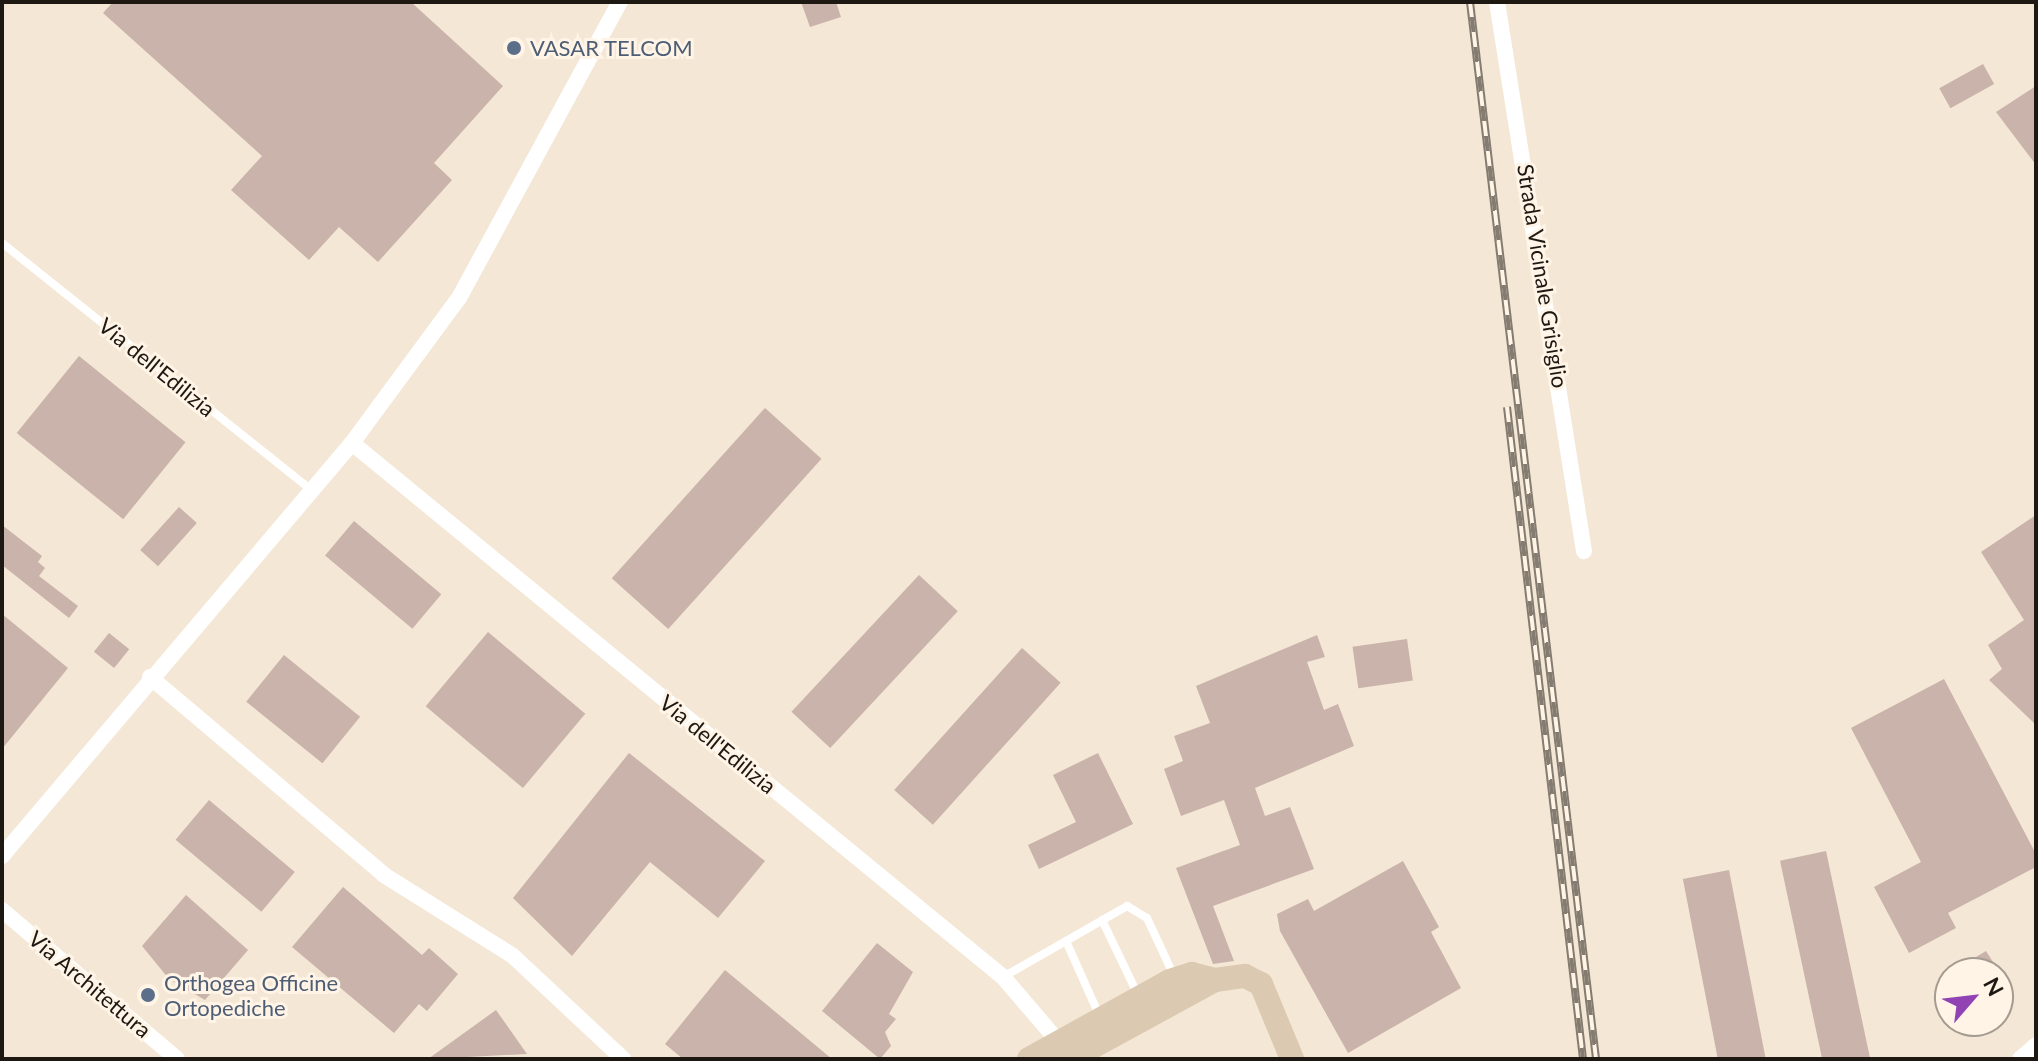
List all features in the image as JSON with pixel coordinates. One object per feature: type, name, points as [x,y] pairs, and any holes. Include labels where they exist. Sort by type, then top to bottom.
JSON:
[{"type":"street","points":[[2,856],[150,677],[352,443],[459,298],[620,2]]},
{"type":"street","name":"Strada Vicinale Grisiglio","points":[[1497,2],[1584,551]]},
{"type":"street","name":"Via dell'Edilizia","points":[[352,443],[1003,977],[1067,1053]]},
{"type":"street","points":[[150,677],[384,875],[513,956],[623,1059]]},
{"type":"street","name":"Via Architettura","points":[[2,910],[177,1059]]},
{"type":"street","points":[[1067,1053],[1101,1019],[1176,979],[1192,974],[1215,980]]},
{"type":"street","points":[[1029,1059],[1067,1053],[1215,980],[1245,976],[1261,984],[1292,1059]]},
{"type":"street","points":[[2020,1059],[2036,1045]]},
{"type":"lane","name":"Via dell'Edilizia","points":[[2,243],[311,490]]},
{"type":"lane","points":[[1003,977],[1127,906],[1139,908],[1176,979]]},
{"type":"lane","points":[[1102,920],[1140,998]]},
{"type":"lane","points":[[1066,941],[1101,1019]]},
{"type":"building","points":[[113,2],[411,2],[503,86],[434,163],[452,180],[378,262],[339,227],[309,260],[231,190],[262,156],[103,13]]},
{"type":"building","points":[[801,2],[836,2],[841,17],[810,27]]},
{"type":"building","points":[[1983,64],[1994,84],[1950,108],[1939,88]]},
{"type":"building","points":[[2036,86],[2036,165],[1996,112]]},
{"type":"building","points":[[79,356],[185,442],[123,519],[17,433]]},
{"type":"building","points":[[765,408],[821,459],[668,629],[612,578]]},
{"type":"building","points":[[179,507],[197,523],[158,566],[140,550]]},
{"type":"building","points":[[2036,515],[2036,725],[1989,680],[2002,669],[1988,645],[2024,620],[1981,552]]},
{"type":"building","points":[[354,521],[441,594],[412,629],[325,555]]},
{"type":"building","points":[[2,525],[42,556],[38,562],[45,568],[39,576],[78,606],[69,618],[2,565]]},
{"type":"building","points":[[919,575],[958,611],[830,748],[791,712]]},
{"type":"building","points":[[2,614],[68,668],[2,749]]},
{"type":"building","points":[[488,632],[585,714],[523,788],[426,706]]},
{"type":"building","points":[[109,633],[129,649],[114,668],[94,652]]},
{"type":"building","points":[[1317,635],[1325,657],[1307,662],[1324,710],[1338,704],[1354,746],[1255,788],[1265,816],[1290,807],[1314,869],[1213,906],[1234,961],[1213,964],[1176,868],[1240,845],[1224,800],[1181,816],[1164,769],[1183,761],[1174,736],[1210,723],[1196,686]]},
{"type":"building","points":[[1407,639],[1413,681],[1358,688],[1353,647]]},
{"type":"building","points":[[1022,648],[1061,683],[933,825],[894,790]]},
{"type":"building","points":[[284,655],[360,717],[322,763],[246,702]]},
{"type":"building","points":[[1944,679],[2036,854],[2036,867],[1948,913],[1956,928],[1909,953],[1874,887],[1921,862],[1851,728]]},
{"type":"building","points":[[629,753],[765,861],[718,918],[650,862],[572,956],[513,898]]},
{"type":"building","points":[[1098,753],[1133,824],[1039,869],[1028,845],[1076,822],[1053,775]]},
{"type":"building","points":[[209,800],[295,872],[261,912],[176,840]]},
{"type":"building","points":[[1826,851],[1870,1058],[1822,1059],[1780,861]]},
{"type":"building","points":[[1403,861],[1439,927],[1431,932],[1461,988],[1348,1053],[1280,931],[1277,914],[1308,899],[1314,911]]},
{"type":"building","points":[[1729,870],[1766,1059],[1718,1059],[1683,879]]},
{"type":"building","points":[[343,887],[422,955],[429,948],[458,974],[427,1011],[419,1004],[394,1033],[292,947]]},
{"type":"building","points":[[186,895],[248,950],[205,1000],[169,979],[142,946]]},
{"type":"building","points":[[877,943],[913,972],[889,1014],[896,1019],[885,1032],[891,1046],[880,1059],[822,1011]]},
{"type":"building","points":[[1986,951],[1990,957],[1976,957]]},
{"type":"building","points":[[725,970],[832,1059],[683,1059],[665,1044]]},
{"type":"building","points":[[496,1010],[527,1054],[428,1059]]},
{"type":"railway","points":[[1470,2],[1596,1059]]},
{"type":"railway","points":[[1507,407],[1583,1059]]},
{"type":"place","name":"VASAR TELCOM","points":[[514,48]]},
{"type":"place","name":"Orthogea Officine Ortopediche","points":[[148,995]]}]
